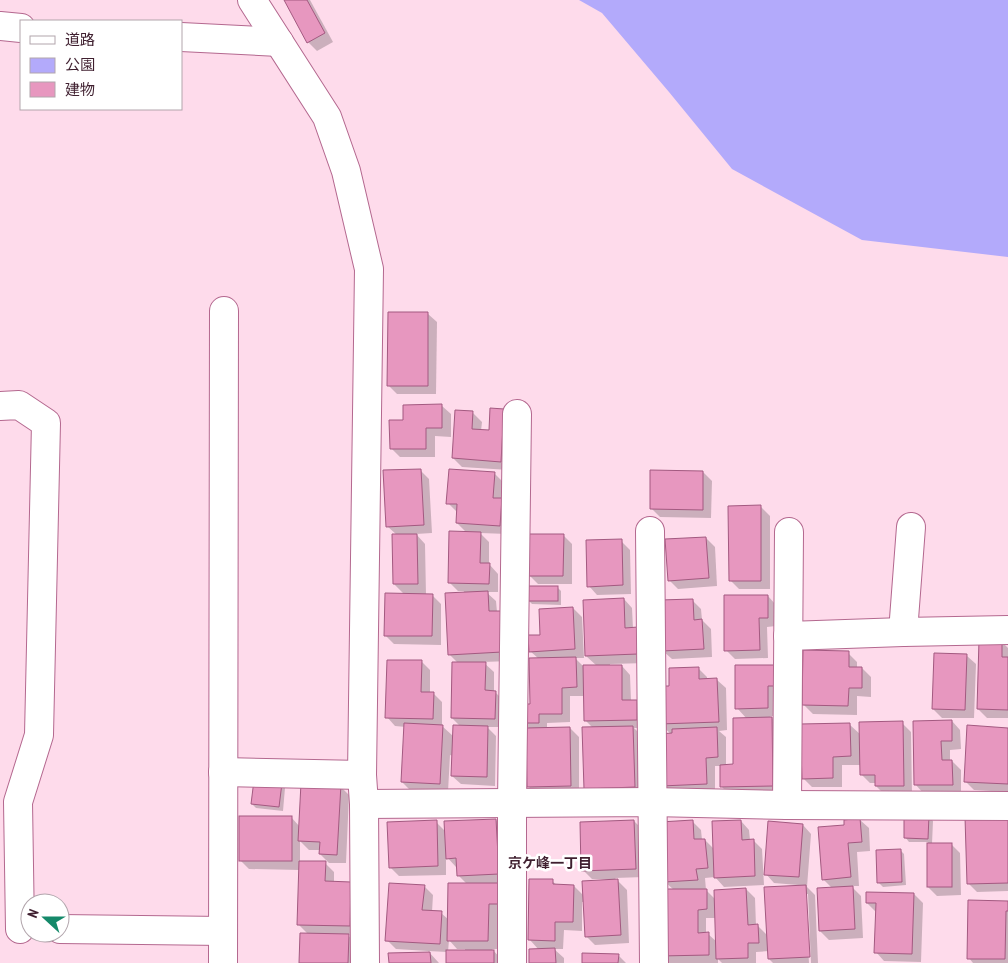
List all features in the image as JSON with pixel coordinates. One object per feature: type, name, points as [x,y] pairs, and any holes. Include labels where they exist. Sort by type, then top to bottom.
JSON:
[{"type":"street","points":[[252,0],[327,117],[346,171],[369,269],[362,775],[364,804],[365,963]]},
{"type":"street","points":[[0,26],[20,28]]},
{"type":"street","points":[[182,37],[279,42]]},
{"type":"street","points":[[223,963],[224,311]]},
{"type":"street","points":[[0,406],[19,405],[46,423],[39,734],[18,802],[17,928]]},
{"type":"street","points":[[512,963],[517,414]]},
{"type":"street","points":[[903,632],[910,526]]},
{"type":"street","points":[[650,531],[654,963]]},
{"type":"street","points":[[787,804],[789,532]]},
{"type":"street","points":[[788,636],[1008,630]]},
{"type":"street","points":[[223,772],[362,775]]},
{"type":"street","points":[[364,804],[652,802],[1008,806]]},
{"type":"street","points":[[70,929],[223,931]]},
{"type":"green space","points":[[579,0],[1008,0],[1008,257],[862,240],[732,169],[602,13]]},
{"type":"building","points":[[284,0],[307,0],[325,33],[307,43]]},
{"type":"building","points":[[388,312],[428,312],[428,386],[387,386]]},
{"type":"building","points":[[442,404],[442,428],[426,428],[426,449],[390,449],[389,420],[403,420],[403,405]]},
{"type":"building","points":[[490,408],[504,409],[501,462],[452,458],[455,410],[473,411],[472,429],[489,430]]},
{"type":"building","points":[[421,469],[424,525],[386,527],[383,470]]},
{"type":"building","points":[[449,469],[495,472],[493,498],[502,498],[500,526],[456,523],[457,504],[446,504]]},
{"type":"building","points":[[650,470],[703,471],[703,510],[650,509]]},
{"type":"building","points":[[761,505],[761,581],[729,581],[728,506]]},
{"type":"building","points":[[449,531],[481,532],[480,563],[490,563],[489,584],[448,583]]},
{"type":"building","points":[[392,534],[417,534],[418,584],[393,584]]},
{"type":"building","points":[[528,534],[564,534],[563,576],[528,576]]},
{"type":"building","points":[[706,537],[709,578],[668,581],[665,539]]},
{"type":"building","points":[[622,539],[623,585],[587,587],[586,540]]},
{"type":"building","points":[[527,586],[558,586],[558,601],[527,601]]},
{"type":"building","points":[[488,591],[489,611],[501,611],[502,652],[448,655],[445,593]]},
{"type":"building","points":[[385,593],[433,594],[432,636],[384,636]]},
{"type":"building","points":[[724,595],[768,595],[768,618],[759,618],[760,650],[724,651]]},
{"type":"building","points":[[624,598],[625,628],[638,627],[638,654],[585,656],[583,600]]},
{"type":"building","points":[[693,599],[694,620],[702,619],[704,649],[662,651],[660,600]]},
{"type":"building","points":[[573,607],[575,649],[529,652],[528,635],[540,635],[539,609]]},
{"type":"building","points":[[979,640],[1002,641],[1002,657],[1008,657],[1008,710],[977,709]]},
{"type":"building","points":[[803,650],[849,651],[849,667],[862,667],[862,688],[849,688],[848,706],[802,705]]},
{"type":"building","points":[[934,653],[967,654],[965,710],[932,709]]},
{"type":"building","points":[[576,657],[577,687],[562,688],[562,714],[539,714],[539,723],[522,723],[522,704],[530,704],[529,658]]},
{"type":"building","points":[[387,660],[422,660],[421,692],[434,692],[433,719],[385,718]]},
{"type":"building","points":[[452,662],[486,662],[485,690],[496,691],[495,719],[451,718]]},
{"type":"building","points":[[583,665],[622,665],[622,700],[637,700],[637,720],[584,721]]},
{"type":"building","points":[[735,665],[778,665],[778,686],[768,686],[768,708],[735,709]]},
{"type":"building","points":[[699,667],[699,679],[717,678],[719,722],[659,724],[657,686],[669,686],[669,668]]},
{"type":"building","points":[[772,717],[773,786],[720,787],[720,765],[733,764],[733,718]]},
{"type":"building","points":[[952,720],[952,741],[941,741],[942,760],[952,760],[953,785],[914,785],[913,721]]},
{"type":"building","points":[[903,721],[904,786],[875,786],[875,775],[860,775],[859,722]]},
{"type":"building","points":[[404,723],[443,725],[440,784],[401,782]]},
{"type":"building","points":[[850,723],[851,756],[833,757],[833,778],[802,779],[800,724]]},
{"type":"building","points":[[453,725],[488,726],[487,777],[451,776]]},
{"type":"building","points":[[967,725],[1008,728],[1008,784],[964,782]]},
{"type":"building","points":[[633,726],[635,787],[584,789],[582,727]]},
{"type":"building","points":[[570,727],[571,786],[527,787],[526,728]]},
{"type":"building","points":[[717,727],[718,757],[706,758],[707,784],[661,786],[659,734],[672,733],[672,729]]},
{"type":"building","points":[[254,780],[282,783],[279,807],[251,804]]},
{"type":"building","points":[[301,783],[341,784],[337,855],[319,854],[320,842],[298,841]]},
{"type":"building","points":[[904,814],[929,815],[928,839],[904,838]]},
{"type":"building","points":[[1008,815],[1008,883],[967,884],[965,817]]},
{"type":"building","points":[[239,816],[292,816],[292,861],[239,861]]},
{"type":"building","points":[[860,818],[862,842],[848,843],[851,877],[822,880],[818,827],[844,825],[844,820]]},
{"type":"building","points":[[496,819],[499,874],[457,876],[456,858],[446,859],[444,821]]},
{"type":"building","points":[[437,820],[438,866],[389,868],[387,822]]},
{"type":"building","points":[[634,820],[636,869],[581,871],[580,822]]},
{"type":"building","points":[[693,820],[694,839],[705,839],[708,868],[696,869],[698,880],[664,882],[660,822]]},
{"type":"building","points":[[741,820],[742,840],[754,839],[755,876],[714,878],[712,821]]},
{"type":"building","points":[[768,821],[803,824],[799,877],[764,875]]},
{"type":"building","points":[[927,843],[952,843],[952,887],[927,887]]},
{"type":"building","points":[[901,849],[902,882],[877,883],[876,850]]},
{"type":"building","points":[[299,861],[326,861],[325,881],[351,882],[350,926],[297,925]]},
{"type":"building","points":[[529,879],[553,879],[553,884],[574,885],[573,922],[555,922],[555,941],[528,940]]},
{"type":"building","points":[[618,879],[621,935],[585,937],[582,881]]},
{"type":"building","points":[[389,883],[425,885],[422,910],[442,911],[440,944],[385,941]]},
{"type":"building","points":[[448,883],[498,883],[498,904],[489,904],[488,941],[447,941]]},
{"type":"building","points":[[806,885],[810,957],[768,959],[764,887]]},
{"type":"building","points":[[853,886],[855,929],[819,931],[817,888]]},
{"type":"building","points":[[746,888],[748,925],[758,924],[759,943],[748,943],[748,958],[716,959],[714,890]]},
{"type":"building","points":[[659,889],[707,889],[707,909],[698,910],[698,933],[709,932],[709,955],[660,956]]},
{"type":"building","points":[[866,892],[914,893],[912,954],[874,953],[876,903],[866,903]]},
{"type":"building","points":[[968,900],[1008,901],[1005,959],[967,959]]},
{"type":"building","points":[[300,933],[349,934],[348,963],[299,963]]},
{"type":"building","points":[[555,948],[556,963],[529,963],[529,949]]},
{"type":"building","points":[[446,950],[494,950],[494,963],[446,963]]},
{"type":"building","points":[[430,952],[431,963],[389,963],[388,953]]},
{"type":"building","points":[[582,953],[619,954],[618,963],[582,963]]},
{"type":"district","name":"京ケ峰一丁目","points":[[550,863]]}]
